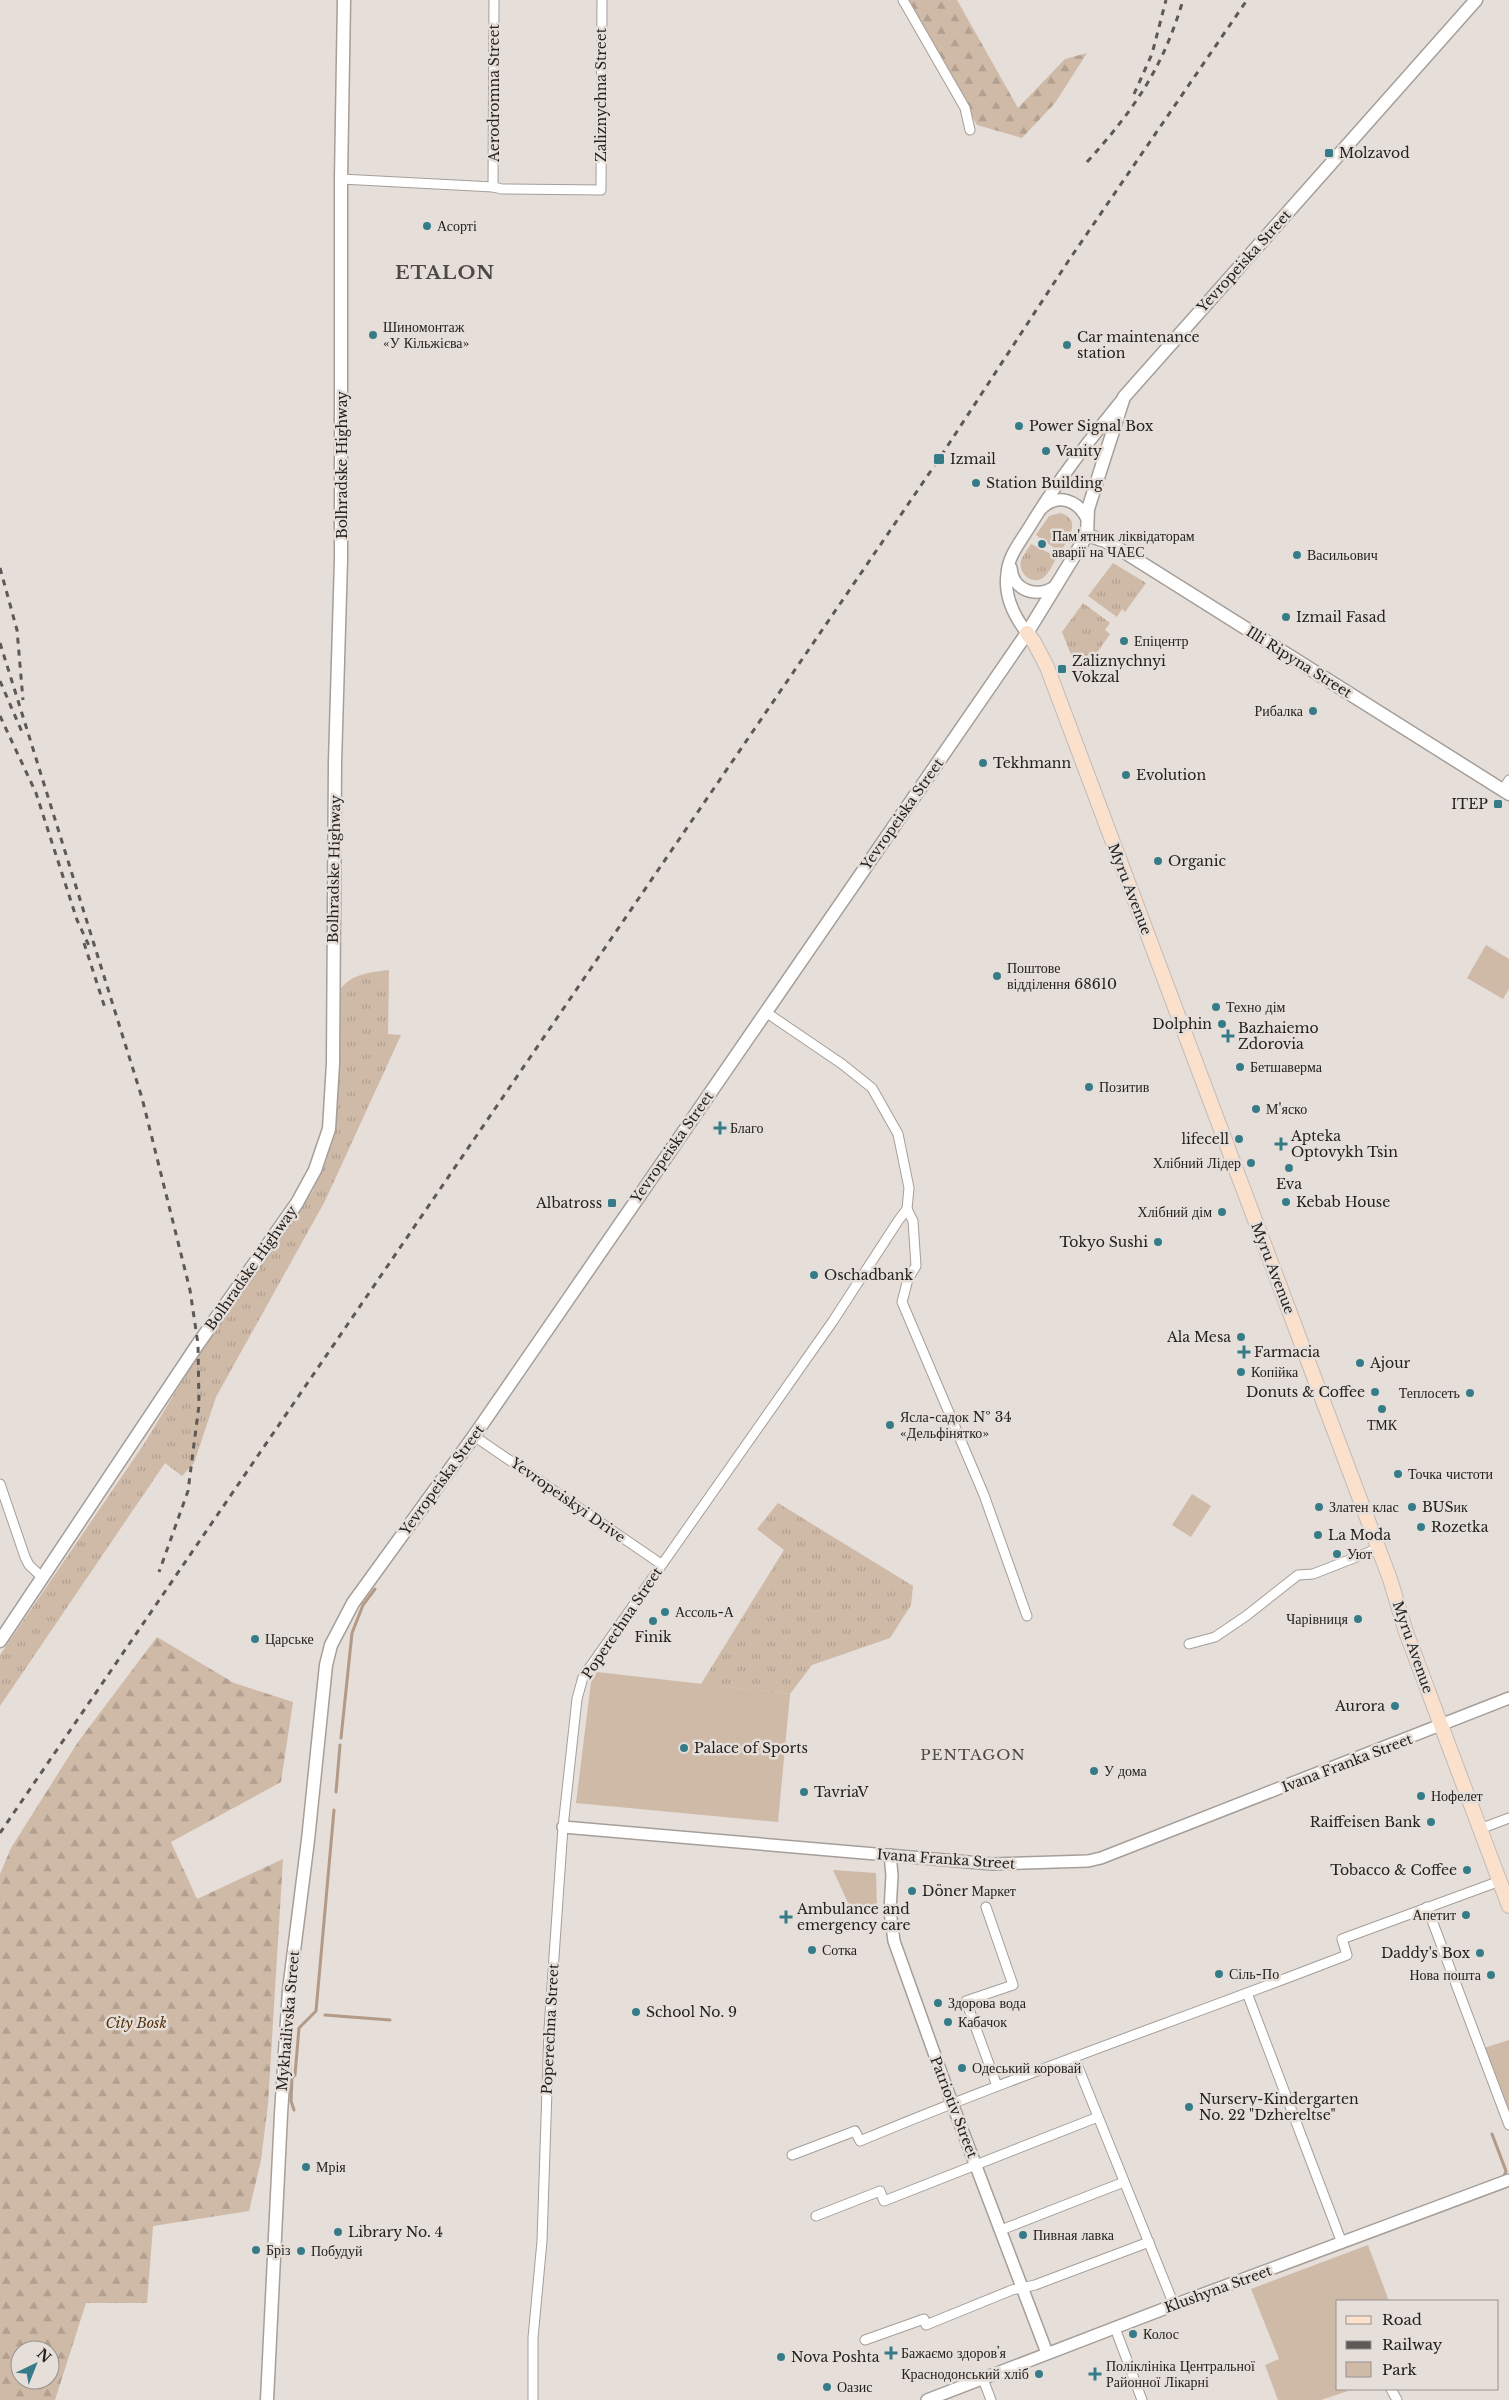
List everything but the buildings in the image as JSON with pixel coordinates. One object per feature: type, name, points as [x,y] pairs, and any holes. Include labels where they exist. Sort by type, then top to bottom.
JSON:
[{"type":"main road","name":"Bolhradske Highway","points":[[0,1641],[201,1340],[296,1204],[317,1165],[328,1129],[332,1063],[335,762],[341,560],[341,179],[344,0]]},
{"type":"main road","name":"Yevropeiska Street","points":[[331,1644],[353,1603],[474,1436],[638,1196],[767,1013],[1027,633],[1061,580],[1087,535],[1089,505],[1124,397],[1476,0]]},
{"type":"main road","name":"Illi Ripyna Street","points":[[1087,535],[1105,541],[1121,550],[1507,788]]},
{"type":"main road","name":"Myru Avenue","points":[[1027,633],[1034,642],[1046,667],[1378,1549],[1441,1726],[1509,1906]]},
{"type":"main road","name":"Mykhailivska Street","points":[[266,2400],[289,1990],[308,1840],[326,1665],[331,1644]]},
{"type":"street","name":"Aerodromna Street","points":[[493,187],[494,0]]},
{"type":"street","name":"Zaliznychna Street","points":[[493,187],[502,190],[600,190],[602,0]]},
{"type":"street","points":[[903,0],[965,108],[970,130]]},
{"type":"street","points":[[341,179],[493,187]]},
{"type":"street","points":[[1027,633],[1017,621],[1007,588],[1007,572],[1010,562],[1056,483],[1124,397]]},
{"type":"street","points":[[1088,443],[1106,452]]},
{"type":"street","points":[[1039,511],[1050,502],[1065,500],[1079,506],[1087,518]]},
{"type":"street","points":[[1010,562],[1014,580],[1029,592],[1047,591],[1061,580]]},
{"type":"street","points":[[767,1013],[842,1064],[872,1088],[898,1134],[909,1188],[907,1209],[912,1222],[916,1266],[908,1279],[902,1302],[984,1495],[1027,1616]]},
{"type":"street","name":"Poperechna Street","points":[[533,2400],[533,2338],[542,2241],[549,2029],[563,1827],[577,1699],[583,1677],[828,1328],[907,1209]]},
{"type":"street","name":"Yevropeiskyi Drive","points":[[474,1436],[661,1564]]},
{"type":"street","points":[[0,1484],[25,1557],[35,1572],[43,1578]]},
{"type":"street","points":[[1189,1644],[1215,1637],[1246,1616],[1298,1574],[1313,1574],[1378,1549]]},
{"type":"street","name":"Ivana Franka Street","points":[[563,1827],[992,1864],[1069,1863],[1101,1858],[1509,1698]]},
{"type":"street","points":[[1480,1829],[1509,1818]]},
{"type":"street","name":"Patriotiv Street","points":[[890,1855],[892,1875],[890,1911],[894,1941],[952,2102],[1047,2354]]},
{"type":"street","points":[[792,2155],[855,2131],[860,2141],[952,2102],[1347,1955],[1342,1939],[1500,1881]]},
{"type":"street","points":[[986,1907],[1012,1985],[966,2002],[997,2086]]},
{"type":"street","points":[[1427,1907],[1509,2125]]},
{"type":"street","points":[[1247,1993],[1342,2243]]},
{"type":"street","points":[[1074,2057],[1174,2305]]},
{"type":"street","points":[[816,2216],[880,2191],[884,2201],[1098,2117]]},
{"type":"street","name":"Klushyna Street","points":[[927,2400],[1174,2305],[1509,2180]]},
{"type":"street","points":[[1001,2230],[1124,2182]]},
{"type":"street","points":[[865,2340],[924,2319],[926,2325],[1012,2290],[1023,2288],[1149,2242]]},
{"type":"street","points":[[1115,2328],[1142,2400]]},
{"type":"street","points":[[982,2379],[991,2400]]},
{"type":"green space","points":[[904,0],[957,0],[1018,108],[1065,59],[1087,53],[1055,103],[1022,138],[977,125]]},
{"type":"green space","points":[[1060,513],[1071,520],[1072,530],[1060,552],[1036,535],[1049,516]]},
{"type":"green space","points":[[1031,544],[1057,557],[1048,573],[1044,577],[1035,580],[1024,574],[1021,566],[1021,561]]},
{"type":"green space","points":[[1113,563],[1146,583],[1125,612],[1122,609],[1117,617],[1088,596]]},
{"type":"green space","points":[[1083,603],[1110,623],[1105,630],[1110,634],[1080,677],[1062,632]]},
{"type":"green space","points":[[1486,945],[1509,959],[1509,989],[1503,999],[1467,978]]},
{"type":"green space","points":[[389,970],[388,1034],[401,1035],[325,1201],[216,1397],[194,1463],[182,1476],[165,1463],[0,1706],[0,1655],[144,1444],[198,1355],[312,1192],[326,1162],[334,1131],[338,992],[354,977]]},
{"type":"green space","points":[[1192,1494],[1211,1506],[1191,1537],[1172,1525]]},
{"type":"green space","points":[[778,1503],[913,1586],[911,1605],[890,1638],[812,1665],[790,1694],[701,1684],[784,1550],[757,1529]]},
{"type":"green space","name":"City Bosk","points":[[157,1637],[234,1683],[293,1702],[281,1782],[171,1842],[197,1899],[283,1859],[268,2104],[261,2160],[249,2211],[153,2226],[147,2303],[86,2303],[60,2384],[60,2340],[10,2340],[10,2390],[58,2390],[55,2400],[0,2400],[0,1874],[11,1848],[78,1742]]},
{"type":"green space","name":"Palace of Sports","points":[[597,1672],[790,1694],[778,1822],[576,1803],[591,1682]]},
{"type":"green space","points":[[833,1870],[876,1873],[877,1908],[854,1916]]},
{"type":"green space","points":[[1509,2040],[1509,2116],[1484,2048]]},
{"type":"green space","points":[[1368,2245],[1389,2300],[1336,2300],[1336,2390],[1348,2391],[1321,2400],[1278,2400],[1265,2365],[1279,2359],[1251,2289]]},
{"type":"waterway","points":[[341,1738],[352,1633],[363,1605],[375,1589]]},
{"type":"waterway","points":[[336,1792],[340,1745]]},
{"type":"waterway","points":[[294,2110],[291,2101],[292,2078],[295,2075],[299,2028],[316,2011],[334,1810]]},
{"type":"waterway","points":[[325,2015],[390,2020]]},
{"type":"waterway","points":[[1492,2134],[1506,2171],[1504,2176]]},
{"type":"railway","points":[[1134,94],[1152,54],[1166,0]]},
{"type":"railway","points":[[1087,162],[1133,106],[1145,87],[1166,47],[1183,0]]},
{"type":"railway","points":[[0,1833],[939,459],[1069,260],[1247,0]]},
{"type":"railway","points":[[0,568],[17,630],[23,700]]},
{"type":"railway","points":[[0,643],[142,1098],[190,1290],[198,1344],[199,1405],[188,1491],[159,1572]]},
{"type":"railway","points":[[0,681],[22,732]]},
{"type":"railway","points":[[0,716],[36,793],[77,920],[91,950]]},
{"type":"railway","points":[[84,943],[105,1008]]},
{"type":"place","name":"Molzavod","points":[[1329,153]]},
{"type":"place","name":"Асорті","points":[[427,226]]},
{"type":"place","name":"Шиномонтаж «У Кільжієва»","points":[[373,335]]},
{"type":"place","name":"Car maintenance station","points":[[1067,345]]},
{"type":"place","name":"Power Signal Box","points":[[1019,426]]},
{"type":"place","name":"Vanity","points":[[1046,451]]},
{"type":"place","name":"Izmail","points":[[939,459]]},
{"type":"place","name":"Station Building","points":[[976,483]]},
{"type":"place","name":"Пам'ятник ліквідаторам аварії на ЧАЕС","points":[[1042,544]]},
{"type":"place","name":"Васильович","points":[[1297,555]]},
{"type":"place","name":"Izmail Fasad","points":[[1286,617]]},
{"type":"place","name":"Епіцентр","points":[[1124,641]]},
{"type":"place","name":"Zaliznychnyi Vokzal","points":[[1062,669]]},
{"type":"place","name":"Рибалка","points":[[1313,711]]},
{"type":"place","name":"Tekhmann","points":[[983,763]]},
{"type":"place","name":"Evolution","points":[[1126,775]]},
{"type":"place","name":"ITEP","points":[[1498,804]]},
{"type":"place","name":"Organic","points":[[1158,861]]},
{"type":"place","name":"Поштове відділення 68610","points":[[997,976]]},
{"type":"place","name":"Техно дім","points":[[1216,1007]]},
{"type":"place","name":"Dolphin","points":[[1222,1024]]},
{"type":"place","name":"Bazhaiemo Zdorovia","points":[[1228,1036]]},
{"type":"place","name":"Бетшаверма","points":[[1240,1067]]},
{"type":"place","name":"Позитив","points":[[1089,1087]]},
{"type":"place","name":"М'яско","points":[[1256,1109]]},
{"type":"place","name":"Благо","points":[[720,1128]]},
{"type":"place","name":"lifecell","points":[[1239,1139]]},
{"type":"place","name":"Apteka Optovykh Tsin","points":[[1281,1144]]},
{"type":"place","name":"Хлібний Лідер","points":[[1251,1163]]},
{"type":"place","name":"Eva","points":[[1289,1168]]},
{"type":"place","name":"Kebab House","points":[[1286,1202]]},
{"type":"place","name":"Albatross","points":[[612,1203]]},
{"type":"place","name":"Хлібний дім","points":[[1222,1212]]},
{"type":"place","name":"Tokyo Sushi","points":[[1158,1242]]},
{"type":"place","name":"Oschadbank","points":[[814,1275]]},
{"type":"place","name":"Ala Mesa","points":[[1241,1337]]},
{"type":"place","name":"Farmacia","points":[[1244,1352]]},
{"type":"place","name":"Ajour","points":[[1360,1363]]},
{"type":"place","name":"Копійка","points":[[1241,1372]]},
{"type":"place","name":"Donuts & Coffee","points":[[1375,1392]]},
{"type":"place","name":"Теплосеть","points":[[1470,1393]]},
{"type":"place","name":"ТМК","points":[[1382,1409]]},
{"type":"place","name":"Ясла-садок № 34 «Дельфінятко»","points":[[890,1425]]},
{"type":"place","name":"Точка чистоти","points":[[1398,1474]]},
{"type":"place","name":"Златен клас","points":[[1319,1507]]},
{"type":"place","name":"BUSик","points":[[1412,1507]]},
{"type":"place","name":"Rozetka","points":[[1421,1527]]},
{"type":"place","name":"La Moda","points":[[1318,1535]]},
{"type":"place","name":"Уют","points":[[1337,1554]]},
{"type":"place","name":"Ассоль-А","points":[[665,1612]]},
{"type":"place","name":"Чарівниця","points":[[1358,1619]]},
{"type":"place","name":"Finik","points":[[653,1621]]},
{"type":"place","name":"Царське","points":[[255,1639]]},
{"type":"place","name":"Aurora","points":[[1395,1706]]},
{"type":"place","name":"Palace of Sports","points":[[684,1748]]},
{"type":"place","name":"У дома","points":[[1094,1771]]},
{"type":"place","name":"TavriaV","points":[[804,1792]]},
{"type":"place","name":"Нофелет","points":[[1421,1796]]},
{"type":"place","name":"Raiffeisen Bank","points":[[1431,1822]]},
{"type":"place","name":"Tobacco & Coffee","points":[[1467,1870]]},
{"type":"place","name":"Döner Маркет","points":[[912,1891]]},
{"type":"place","name":"Апетит","points":[[1466,1915]]},
{"type":"place","name":"Ambulance and emergency care","points":[[786,1917]]},
{"type":"place","name":"Сотка","points":[[812,1950]]},
{"type":"place","name":"Daddy's Box","points":[[1480,1953]]},
{"type":"place","name":"Сіль-По","points":[[1219,1974]]},
{"type":"place","name":"Нова пошта","points":[[1491,1975]]},
{"type":"place","name":"Здорова вода","points":[[938,2003]]},
{"type":"place","name":"School No. 9","points":[[636,2012]]},
{"type":"place","name":"Кабачок","points":[[948,2022]]},
{"type":"place","name":"Одеський коровай","points":[[962,2068]]},
{"type":"place","name":"Nursery-Kindergarten No. 22 \"Dzhereltse\"","points":[[1189,2107]]},
{"type":"place","name":"Мрія","points":[[306,2167]]},
{"type":"place","name":"Library No. 4","points":[[338,2232]]},
{"type":"place","name":"Пивная лавка","points":[[1023,2235]]},
{"type":"place","name":"Бріз","points":[[256,2250]]},
{"type":"place","name":"Побудуй","points":[[301,2251]]},
{"type":"place","name":"Колос","points":[[1133,2334]]},
{"type":"place","name":"Бажаємо здоровʼя","points":[[891,2353]]},
{"type":"place","name":"Nova Poshta","points":[[781,2357]]},
{"type":"place","name":"Краснодонський хліб","points":[[1039,2374]]},
{"type":"place","name":"Поліклініка Центральної Районної Лікарні","points":[[1095,2374]]},
{"type":"place","name":"Оазис","points":[[827,2387]]},
{"type":"district","name":"ETALON","points":[[445,272]]},
{"type":"district","name":"PENTAGON","points":[[973,1755]]}]
